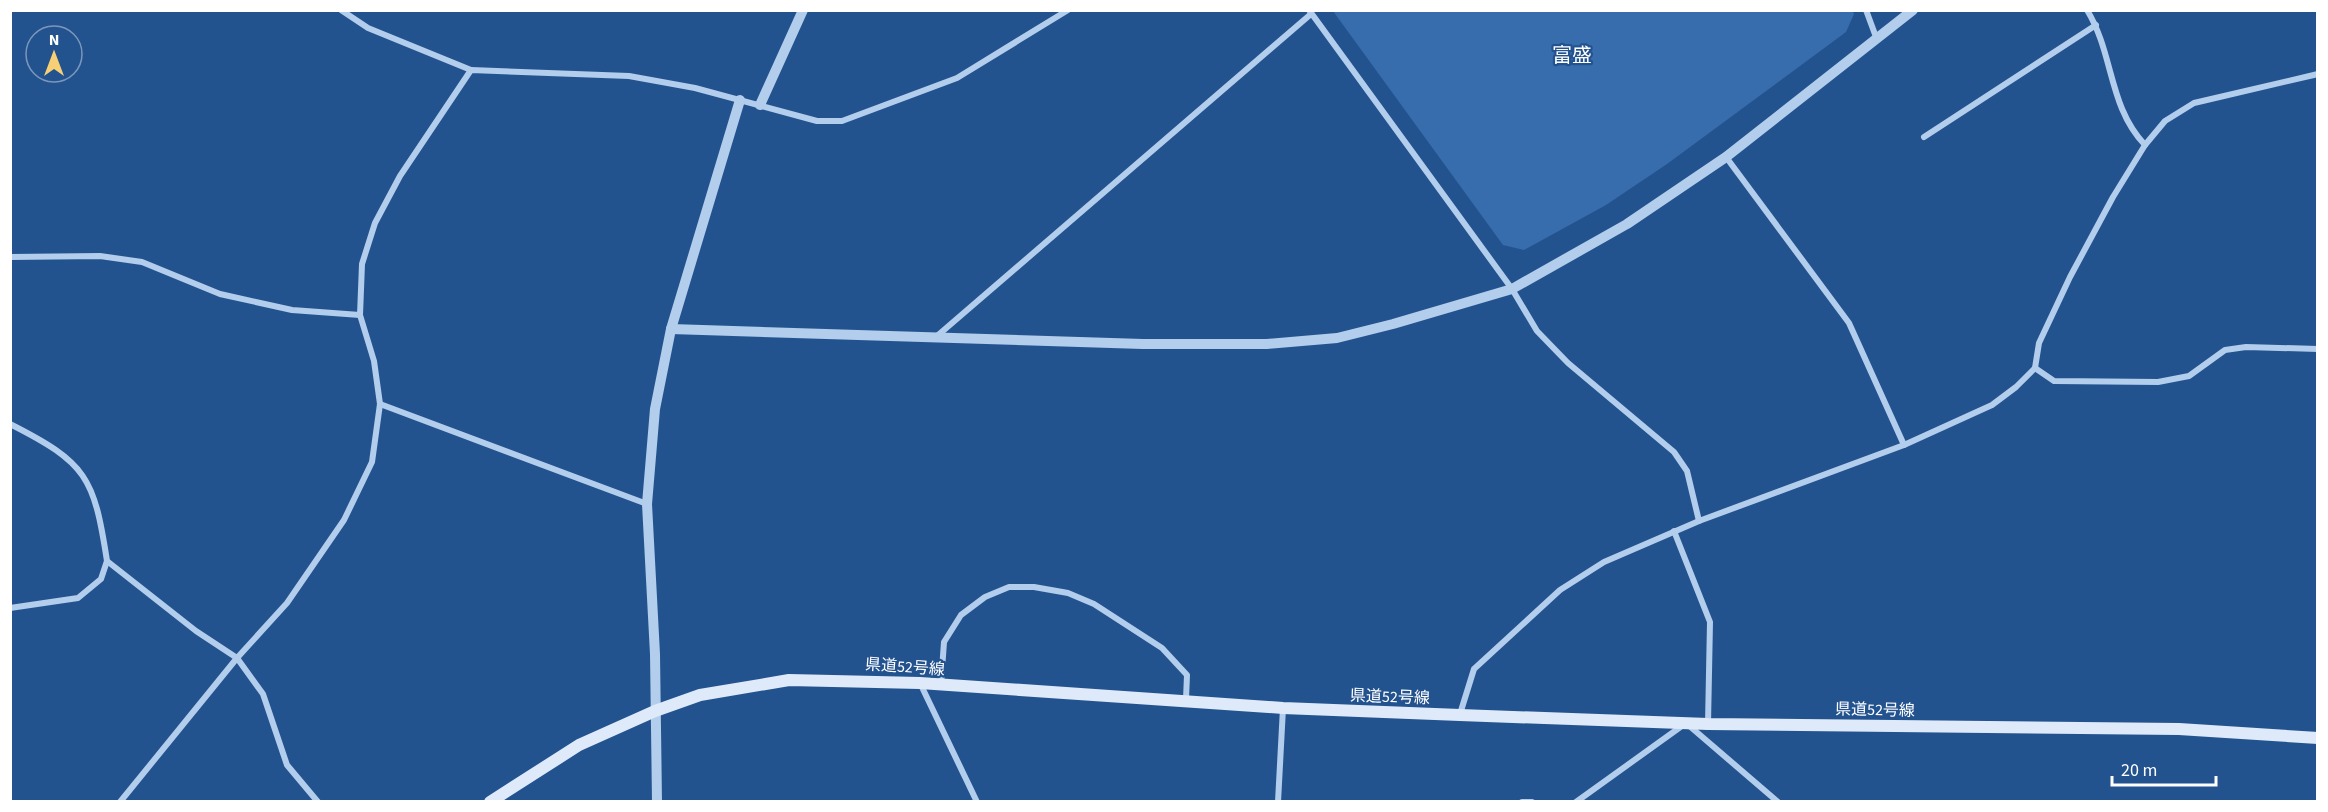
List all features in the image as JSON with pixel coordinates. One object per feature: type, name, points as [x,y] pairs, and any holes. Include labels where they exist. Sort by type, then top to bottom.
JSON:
[{"type":"main road","name":"県道52号線","points":[[490,801],[579,745],[656,711],[700,695],[789,680],[941,684],[1004,690],[1186,699],[1283,708],[1460,715],[1708,724],[2179,729],[2318,738]]},
{"type":"street","points":[[341,10],[368,28],[471,70],[629,75],[740,100],[817,121],[842,121],[957,78],[1068,10]]},
{"type":"street","points":[[760,105],[803,10]]},
{"type":"street","points":[[1866,10],[1876,37]]},
{"type":"street","points":[[671,329],[937,336],[1143,345],[1267,345],[1338,338],[1512,289],[1627,224],[1726,157],[1913,10]]},
{"type":"street","points":[[2087,10],[2096,25],[2130,129],[2145,145]]},
{"type":"street","points":[[937,336],[1310,12],[1512,289],[1536,331],[1568,363],[1674,452],[1687,471],[1699,520]]},
{"type":"street","points":[[1924,137],[2096,25]]},
{"type":"street","points":[[120,801],[237,658],[287,603],[344,520],[372,462],[380,404],[374,361],[360,315],[362,264],[375,223],[400,176],[471,70]]},
{"type":"street","points":[[1460,715],[1474,669],[1560,590],[1604,562],[1699,520],[1904,446],[1992,405],[2016,387],[2035,368],[2039,343],[2070,277],[2145,145],[2165,121],[2193,103],[2318,74]]},
{"type":"street","points":[[657,801],[656,654],[647,504],[656,409],[671,329],[740,100]]},
{"type":"street","points":[[1726,157],[1849,323],[1904,446]]},
{"type":"street","points":[[10,257],[100,256],[142,262],[220,294],[292,310],[360,315]]},
{"type":"street","points":[[2035,368],[2054,381],[2158,382],[2189,376],[2225,350],[2246,347],[2318,349]]},
{"type":"street","points":[[380,404],[647,504]]},
{"type":"street","points":[[10,424],[50,444],[70,459],[90,485],[101,517],[107,561],[101,579],[78,598],[10,608]]},
{"type":"street","points":[[1674,531],[1710,622],[1708,724]]},
{"type":"street","points":[[107,561],[196,631],[237,658],[263,694],[287,765],[318,801]]},
{"type":"street","points":[[941,684],[944,642],[961,615],[985,597],[1009,587],[1034,587],[1068,593],[1094,604],[1162,648],[1187,675],[1186,699]]},
{"type":"street","points":[[920,683],[977,801]]},
{"type":"street","points":[[1278,801],[1283,708]]},
{"type":"street","points":[[1576,801],[1686,723],[1778,801]]},
{"type":"street","points":[[1522,801],[1532,801]]},
{"type":"shaded area","points":[[1852,10],[1854,14],[1846,32],[1667,164],[1606,205],[1524,250],[1503,245],[1333,11]]},
{"type":"district","name":"富盛","points":[[1572,55]]}]
